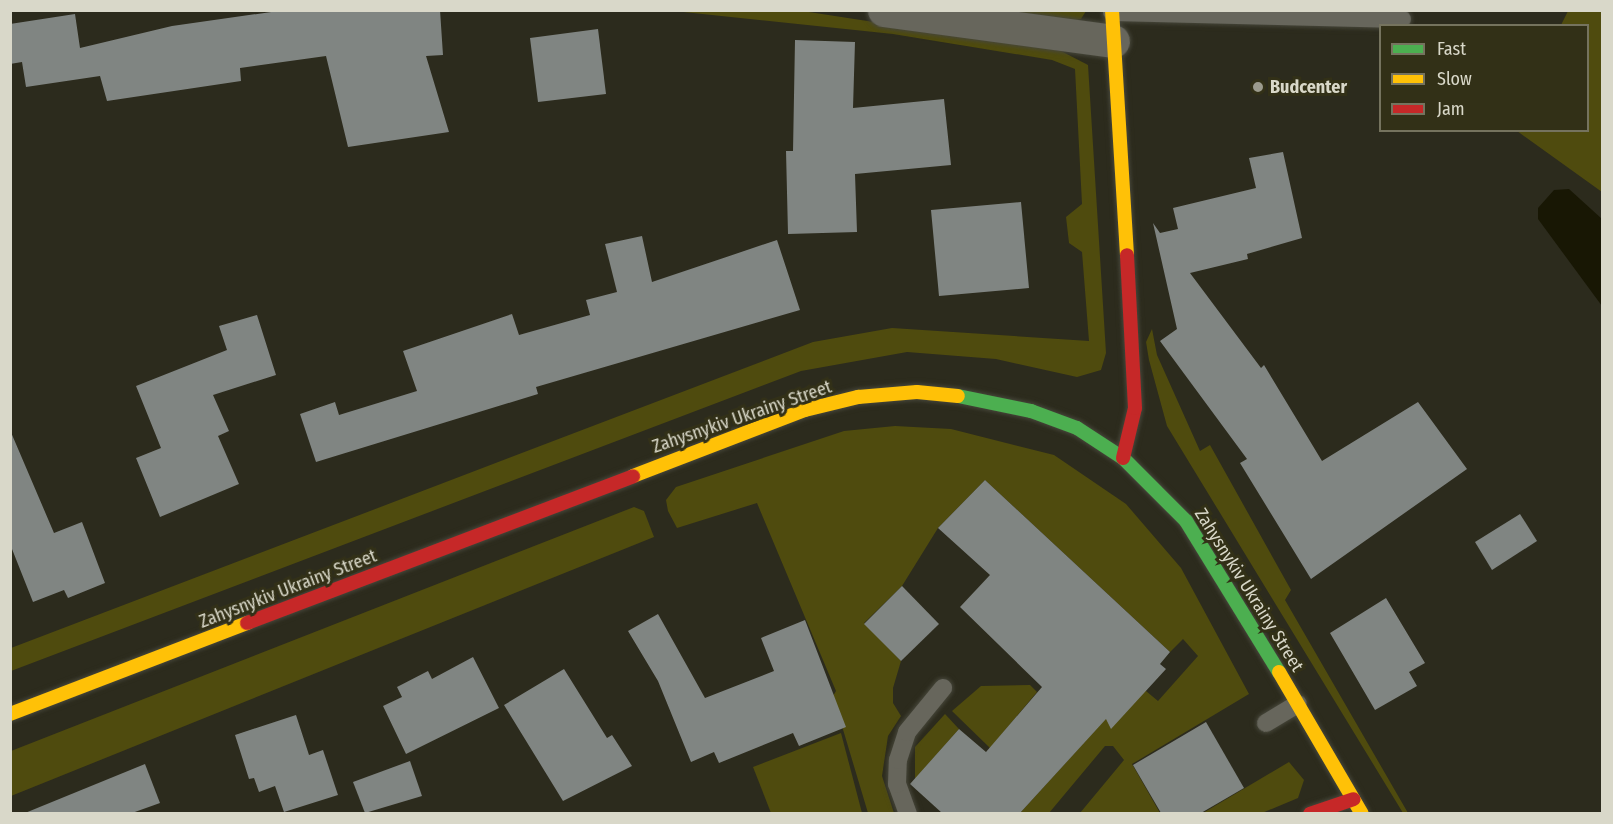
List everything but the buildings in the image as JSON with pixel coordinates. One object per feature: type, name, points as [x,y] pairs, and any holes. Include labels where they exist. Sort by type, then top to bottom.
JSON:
[{"type":"street","points":[[884,10],[1112,21],[1135,408],[1124,458]]},
{"type":"street","name":"Zahysnykiv Ukrainy Street","points":[[10,714],[805,410],[858,397],[917,392],[1020,408],[1077,428],[1124,458],[1186,521],[1362,813]]},
{"type":"street","points":[[1310,813],[1354,799]]},
{"type":"lane","points":[[1112,21],[1402,19]]},
{"type":"lane","points":[[908,813],[897,784],[898,760],[907,732],[943,688]]},
{"type":"lane","points":[[1266,723],[1298,704]]},
{"type":"shaded area","points":[[796,10],[1061,51],[1088,65],[1106,353],[1101,370],[1077,377],[996,359],[907,352],[801,371],[11,671],[11,648],[813,342],[892,328],[1089,341],[1082,252],[1069,243],[1066,217],[1082,204],[1075,69],[1052,60],[893,34],[674,11]]},
{"type":"shaded area","points":[[979,11],[1086,11],[1081,19],[1069,22]]},
{"type":"shaded area","points":[[1568,11],[1602,11],[1602,192],[1518,132],[1589,132],[1589,24],[1562,24]]},
{"type":"shaded area","points":[[1569,189],[1602,219],[1602,306],[1538,219],[1538,208],[1554,190]]},
{"type":"shaded area","points":[[1152,329],[1157,355],[1200,451],[1210,445],[1291,590],[1285,600],[1408,813],[1403,813],[1167,426],[1146,342]]},
{"type":"shaded area","points":[[895,426],[951,429],[1054,455],[1126,504],[1181,568],[1249,694],[1132,764],[1160,813],[1080,813],[1124,760],[1113,746],[1105,746],[1049,813],[1020,813],[1131,691],[1146,691],[1158,701],[1198,656],[1183,639],[1170,652],[985,480],[938,528],[902,586],[864,623],[901,661],[893,688],[893,703],[901,716],[888,736],[882,776],[894,813],[868,813],[833,696],[836,691],[757,503],[677,528],[668,511],[666,500],[676,487],[844,431]]},
{"type":"shaded area","points":[[634,507],[644,511],[654,537],[11,796],[11,751]]},
{"type":"shaded area","points":[[1030,685],[1037,692],[990,748],[952,711],[981,686]]},
{"type":"shaded area","points":[[945,714],[959,729],[915,779],[915,747]]},
{"type":"shaded area","points":[[841,733],[862,813],[771,813],[753,767]]},
{"type":"shaded area","points":[[1289,762],[1304,780],[1298,798],[1262,813],[1203,813]]},
{"type":"traffic: fast","points":[[958,396],[1031,411],[1077,428],[1123,458],[1186,521],[1279,672]]},
{"type":"traffic: slow","points":[[1112,10],[1127,255]]},
{"type":"traffic: slow","points":[[633,476],[805,410],[858,397],[917,392],[958,396]]},
{"type":"traffic: slow","points":[[10,714],[247,623]]},
{"type":"traffic: slow","points":[[1279,672],[1362,814]]},
{"type":"traffic: jam","points":[[1123,458],[1135,408],[1127,255]]},
{"type":"traffic: jam","points":[[247,623],[633,476]]},
{"type":"traffic: jam","points":[[1310,814],[1354,799]]},
{"type":"place","name":"Budcenter","points":[[1258,87]]}]
